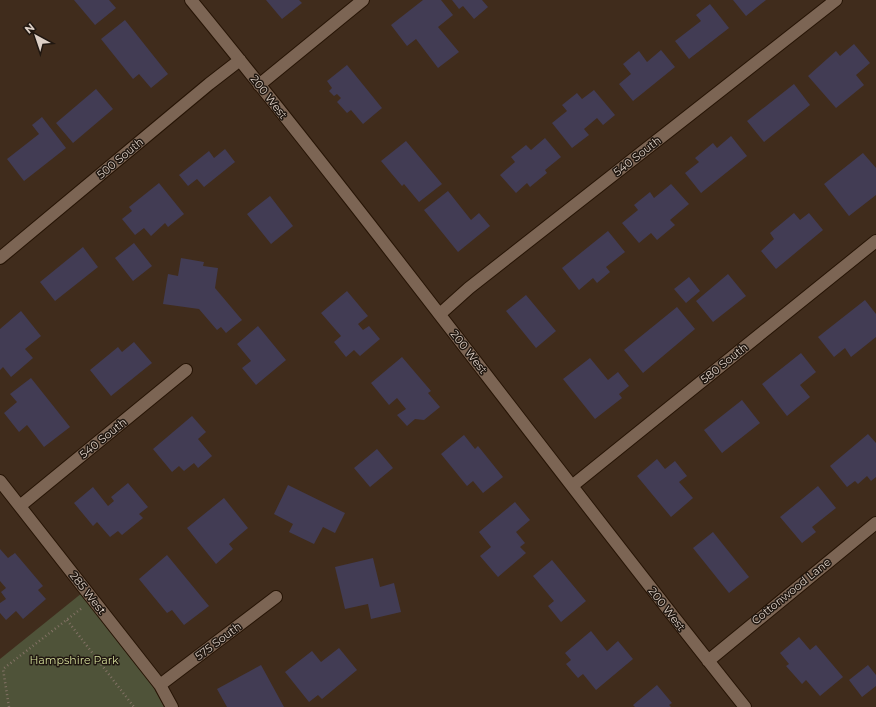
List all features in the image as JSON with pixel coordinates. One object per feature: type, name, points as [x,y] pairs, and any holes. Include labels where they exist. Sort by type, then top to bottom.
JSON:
[{"type":"street","name":"200 West","points":[[191,0],[440,314],[745,707]]},
{"type":"street","points":[[259,85],[363,0]]},
{"type":"street","name":"540 South","points":[[440,314],[469,288],[836,0]]},
{"type":"street","name":"500 South","points":[[0,258],[209,84],[240,60]]},
{"type":"street","name":"580 South","points":[[572,486],[876,241]]},
{"type":"street","name":"540 South","points":[[20,506],[186,370]]},
{"type":"street","name":"285 West","points":[[0,481],[160,685],[172,707]]},
{"type":"street","name":"Cottonwood Lane","points":[[708,661],[876,523]]},
{"type":"street","name":"575 South","points":[[160,685],[276,597]]},
{"type":"path","points":[[9,707],[3,668],[94,599]]},
{"type":"path","points":[[67,620],[134,707]]},
{"type":"green space","name":"Hampshire Park","points":[[82,593],[151,683],[164,707],[0,707],[0,659]]},
{"type":"building","points":[[74,0],[109,0],[116,8],[95,25]]},
{"type":"building","points":[[266,0],[299,0],[302,3],[282,19]]},
{"type":"building","points":[[423,0],[441,0],[453,15],[438,27],[459,52],[438,68],[416,39],[407,46],[391,25]]},
{"type":"building","points":[[452,0],[482,0],[488,7],[474,19],[463,6],[459,9]]},
{"type":"building","points":[[733,0],[766,0],[746,16]]},
{"type":"building","points":[[710,4],[729,28],[689,59],[675,41],[701,21],[696,15]]},
{"type":"building","points":[[125,20],[168,74],[151,88],[139,74],[133,79],[101,39]]},
{"type":"building","points":[[854,44],[870,63],[856,75],[864,85],[836,108],[808,76],[836,51],[840,56]]},
{"type":"building","points":[[661,50],[675,67],[633,101],[619,84],[631,74],[623,64],[639,51],[647,62]]},
{"type":"building","points":[[347,65],[382,108],[363,124],[351,110],[347,113],[337,102],[341,98],[337,94],[334,96],[329,91],[332,88],[327,81]]},
{"type":"building","points":[[794,84],[810,105],[764,142],[747,121]]},
{"type":"building","points":[[96,89],[113,109],[73,143],[56,123]]},
{"type":"building","points":[[594,90],[615,115],[603,125],[597,118],[584,129],[589,135],[572,148],[552,123],[567,111],[562,105],[577,93],[582,99]]},
{"type":"building","points":[[42,117],[66,148],[24,181],[7,159],[39,134],[32,125]]},
{"type":"building","points":[[731,136],[747,156],[701,193],[685,173],[699,162],[695,158],[713,143],[717,148]]},
{"type":"building","points":[[545,138],[561,157],[545,170],[547,173],[530,187],[527,183],[516,193],[500,175],[515,162],[511,157],[526,145],[531,150]]},
{"type":"building","points":[[406,141],[442,184],[419,202],[404,184],[402,186],[381,161]]},
{"type":"building","points":[[225,149],[235,162],[204,187],[197,179],[188,186],[179,175],[209,151],[214,158]]},
{"type":"building","points":[[863,153],[876,168],[876,195],[849,216],[824,184]]},
{"type":"building","points":[[159,183],[184,214],[168,227],[165,223],[151,236],[144,228],[135,235],[122,219],[132,211],[129,207]]},
{"type":"building","points":[[671,184],[689,204],[670,220],[675,225],[657,240],[651,233],[639,243],[622,223],[638,210],[634,205],[650,192],[654,198]]},
{"type":"building","points":[[448,191],[471,220],[479,213],[490,226],[458,252],[424,210]]},
{"type":"building","points":[[270,196],[293,226],[271,244],[247,214]]},
{"type":"building","points":[[794,213],[800,220],[809,213],[823,230],[776,269],[761,251],[774,239],[770,233]]},
{"type":"building","points":[[608,231],[625,252],[606,267],[610,272],[597,283],[593,278],[579,290],[562,268]]},
{"type":"building","points":[[134,243],[152,266],[133,281],[115,258]]},
{"type":"building","points":[[83,247],[98,267],[55,301],[40,282]]},
{"type":"building","points":[[181,258],[204,262],[203,266],[218,268],[215,288],[242,320],[226,333],[221,327],[217,330],[199,309],[163,304],[168,274],[178,276]]},
{"type":"building","points":[[728,274],[746,296],[713,322],[696,301]]},
{"type":"building","points":[[689,277],[700,291],[686,303],[674,289]]},
{"type":"building","points":[[347,291],[368,316],[358,324],[363,330],[369,326],[380,339],[360,356],[354,350],[346,357],[334,342],[341,336],[321,313]]},
{"type":"building","points":[[526,295],[556,331],[536,348],[506,311]]},
{"type":"building","points":[[865,300],[876,314],[876,337],[851,357],[845,348],[834,357],[818,337]]},
{"type":"building","points":[[677,307],[695,329],[643,373],[624,350]]},
{"type":"building","points":[[21,311],[41,336],[25,349],[33,358],[11,377],[3,367],[0,370],[0,329]]},
{"type":"building","points":[[258,326],[286,360],[256,385],[242,368],[251,361],[237,344]]},
{"type":"building","points":[[134,342],[152,363],[111,396],[90,370],[118,347],[122,352]]},
{"type":"building","points":[[801,353],[816,372],[800,385],[810,397],[787,416],[762,384]]},
{"type":"building","points":[[402,357],[431,391],[428,393],[440,407],[424,420],[415,419],[407,426],[397,415],[406,409],[397,398],[389,405],[371,383]]},
{"type":"building","points":[[590,358],[608,380],[618,372],[629,386],[619,394],[622,398],[595,419],[563,379]]},
{"type":"building","points":[[31,378],[70,427],[44,447],[27,425],[19,432],[4,413],[17,402],[10,394]]},
{"type":"building","points":[[742,400],[760,423],[722,453],[704,430]]},
{"type":"building","points":[[192,416],[206,432],[198,439],[212,456],[198,468],[194,463],[184,471],[179,466],[172,472],[153,449]]},
{"type":"building","points":[[868,434],[876,443],[876,477],[871,481],[867,476],[858,484],[855,481],[847,487],[830,466]]},
{"type":"building","points":[[464,435],[475,449],[478,446],[503,477],[483,493],[473,481],[467,486],[441,454]]},
{"type":"building","points":[[377,449],[393,468],[370,487],[354,468]]},
{"type":"building","points":[[657,459],[665,469],[675,461],[687,476],[679,482],[693,498],[671,517],[637,476]]},
{"type":"building","points":[[128,483],[148,507],[139,514],[143,518],[122,535],[118,531],[110,537],[97,522],[93,526],[74,503],[93,487],[108,506],[114,501],[111,497]]},
{"type":"building","points":[[288,485],[345,513],[335,533],[323,527],[314,544],[289,532],[293,524],[274,514]]},
{"type":"building","points":[[818,486],[836,508],[812,527],[816,532],[802,543],[780,517]]},
{"type":"building","points":[[224,498],[248,528],[229,544],[233,549],[216,564],[187,528]]},
{"type":"building","points":[[515,502],[530,520],[516,532],[525,543],[520,547],[526,553],[498,577],[480,556],[491,547],[479,532]]},
{"type":"building","points":[[713,532],[749,577],[729,593],[693,548]]},
{"type":"building","points":[[0,549],[8,558],[15,553],[43,586],[38,590],[46,599],[23,619],[16,611],[6,620],[0,613],[0,603],[6,599],[1,592],[6,588],[0,581]]},
{"type":"building","points":[[167,555],[209,606],[184,625],[172,610],[167,613],[139,579]]},
{"type":"building","points":[[373,558],[380,587],[394,583],[401,612],[371,619],[368,604],[345,609],[335,567]]},
{"type":"building","points":[[552,560],[586,601],[561,622],[548,606],[554,601],[533,576]]},
{"type":"building","points":[[591,631],[607,651],[618,641],[633,659],[596,690],[583,674],[578,678],[566,664],[571,660],[565,653]]},
{"type":"building","points":[[799,637],[810,650],[816,645],[843,677],[820,696],[806,680],[802,684],[786,666],[789,664],[780,653]]},
{"type":"building","points":[[339,648],[357,670],[322,699],[318,695],[309,702],[285,672],[312,651],[321,662]]},
{"type":"building","points":[[261,665],[284,707],[227,707],[217,689]]},
{"type":"building","points":[[868,665],[876,675],[876,686],[862,697],[849,680]]},
{"type":"building","points":[[657,685],[672,703],[669,705],[671,707],[635,707],[633,705]]}]
